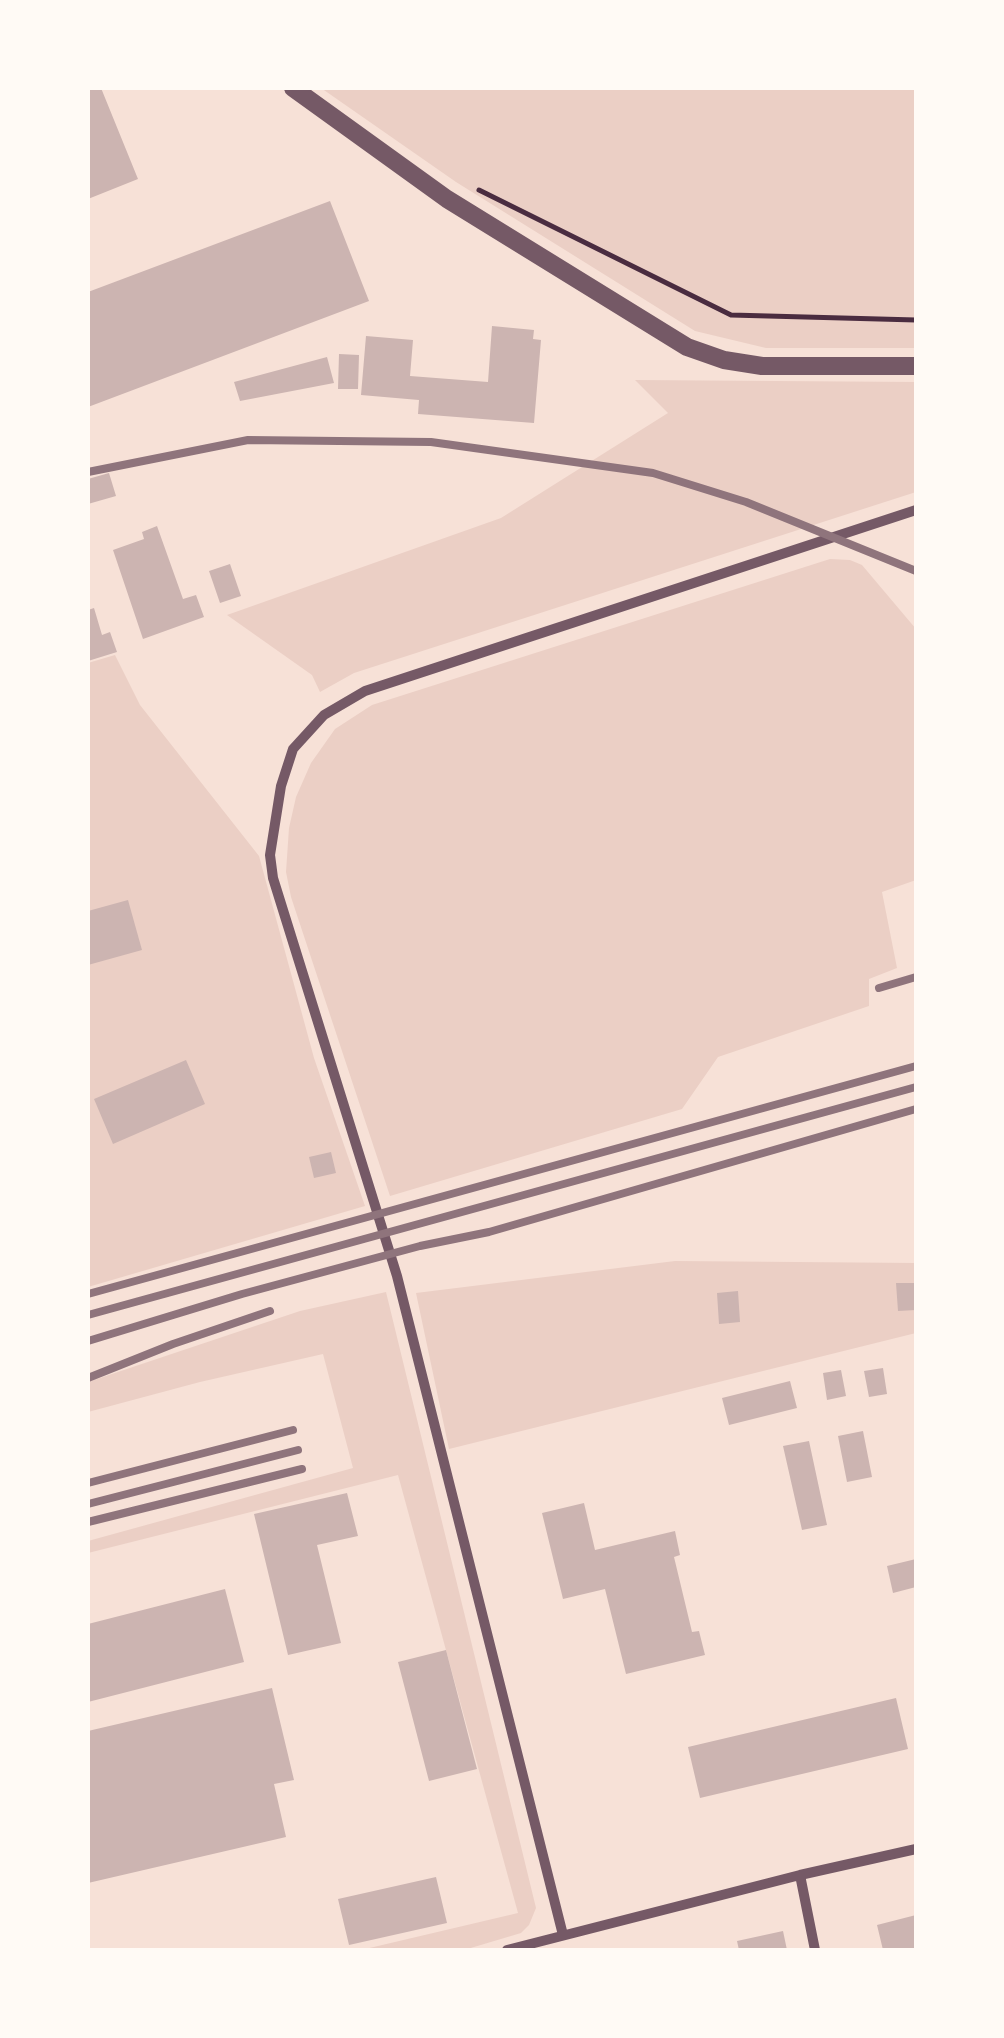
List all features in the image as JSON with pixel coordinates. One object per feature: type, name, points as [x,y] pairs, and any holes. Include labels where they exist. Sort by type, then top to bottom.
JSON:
[{"type":"street","points":[[294,88],[447,199],[687,347],[724,360],[762,366],[916,366]]},
{"type":"street","points":[[564,1935],[396,1276],[273,878],[270,855],[281,786],[293,749],[324,715],[364,691],[916,510]]},
{"type":"street","points":[[507,1950],[916,1849]]},
{"type":"street","points":[[800,1875],[815,1950]]},
{"type":"path","points":[[464,182],[731,315],[916,320]]},
{"type":"shaded area","points":[[321,88],[916,88],[916,348],[766,348],[695,331],[456,182]]},
{"type":"shaded area","points":[[635,380],[916,382],[916,492],[354,673],[320,692],[312,675],[227,615],[501,518],[668,413]]},
{"type":"shaded area","points":[[830,559],[862,565],[916,629],[916,880],[882,892],[897,968],[869,979],[869,1006],[718,1057],[682,1109],[390,1196],[286,872],[296,797],[311,763],[335,729],[372,705]]},
{"type":"shaded area","points":[[115,655],[140,705],[259,856],[314,1058],[365,1206],[88,1287],[88,663]]},
{"type":"shaded area","points":[[675,1261],[916,1263],[916,1333],[449,1449],[416,1293]]},
{"type":"shaded area","points":[[386,1292],[536,1908],[521,1933],[464,1950],[361,1950],[518,1913],[398,1475],[88,1553],[88,1541],[353,1468],[323,1354],[88,1412],[88,1382],[300,1311]]},
{"type":"building","points":[[88,88],[101,88],[138,179],[88,199]]},
{"type":"building","points":[[330,201],[369,301],[88,407],[88,292]]},
{"type":"building","points":[[492,326],[534,330],[533,339],[541,340],[534,423],[418,414],[419,400],[361,395],[366,336],[413,340],[410,376],[488,382]]},
{"type":"building","points":[[339,354],[359,355],[358,389],[338,389]]},
{"type":"building","points":[[327,357],[334,383],[240,401],[234,382]]},
{"type":"building","points":[[109,473],[116,496],[88,504],[88,479]]},
{"type":"building","points":[[157,526],[183,599],[196,595],[204,617],[143,639],[113,550],[144,539],[142,532]]},
{"type":"building","points":[[230,564],[241,596],[220,603],[209,571]]},
{"type":"building","points":[[94,608],[102,635],[110,632],[117,652],[88,661],[88,610]]},
{"type":"building","points":[[128,900],[142,950],[88,965],[88,911]]},
{"type":"building","points":[[186,1060],[205,1104],[113,1144],[94,1099]]},
{"type":"building","points":[[331,1152],[336,1173],[314,1178],[309,1157]]},
{"type":"building","points":[[896,1283],[916,1283],[916,1310],[898,1311]]},
{"type":"building","points":[[738,1291],[740,1322],[719,1324],[717,1293]]},
{"type":"building","points":[[883,1368],[887,1394],[869,1397],[864,1371]]},
{"type":"building","points":[[841,1370],[846,1396],[827,1400],[823,1373]]},
{"type":"building","points":[[790,1381],[797,1408],[729,1425],[722,1398]]},
{"type":"building","points":[[863,1431],[872,1477],[847,1482],[838,1436]]},
{"type":"building","points":[[809,1441],[827,1525],[802,1530],[783,1446]]},
{"type":"building","points":[[347,1493],[358,1536],[317,1545],[341,1643],[288,1655],[254,1514]]},
{"type":"building","points":[[584,1503],[595,1550],[675,1531],[680,1555],[674,1557],[692,1632],[699,1631],[705,1655],[626,1674],[605,1589],[563,1599],[542,1513]]},
{"type":"building","points":[[916,1559],[916,1587],[893,1593],[887,1566]]},
{"type":"building","points":[[225,1589],[244,1662],[88,1702],[88,1624]]},
{"type":"building","points":[[446,1650],[477,1769],[429,1781],[398,1662]]},
{"type":"building","points":[[272,1688],[294,1780],[274,1784],[286,1837],[88,1883],[88,1731]]},
{"type":"building","points":[[896,1698],[908,1749],[700,1798],[688,1747]]},
{"type":"building","points":[[436,1877],[447,1923],[349,1945],[338,1899]]},
{"type":"building","points":[[916,1915],[916,1950],[883,1950],[877,1925]]},
{"type":"building","points":[[783,1931],[787,1950],[739,1950],[737,1941]]},
{"type":"railway","points":[[88,472],[248,440],[431,442],[653,473],[746,502],[916,571]]},
{"type":"railway","points":[[879,988],[916,977]]},
{"type":"railway","points":[[88,1294],[916,1066]]},
{"type":"railway","points":[[88,1315],[916,1087]]},
{"type":"railway","points":[[88,1341],[242,1294],[420,1246],[489,1232],[916,1109]]},
{"type":"railway","points":[[88,1378],[270,1311]]},
{"type":"railway","points":[[88,1483],[293,1430]]},
{"type":"railway","points":[[88,1504],[298,1450]]},
{"type":"railway","points":[[88,1522],[302,1469]]}]
